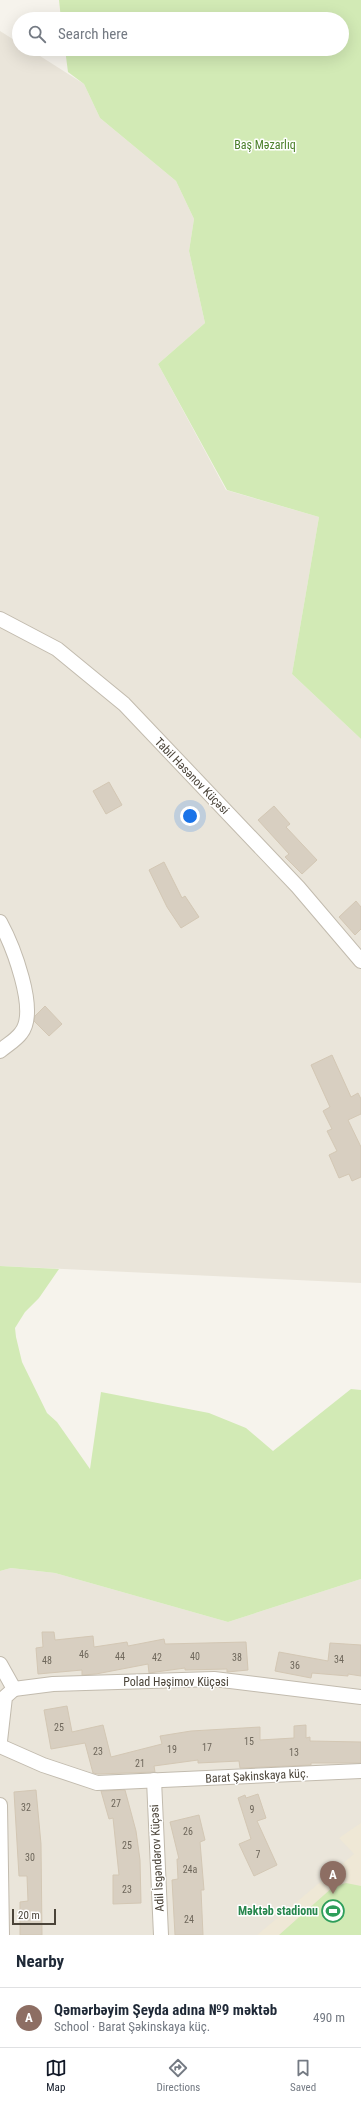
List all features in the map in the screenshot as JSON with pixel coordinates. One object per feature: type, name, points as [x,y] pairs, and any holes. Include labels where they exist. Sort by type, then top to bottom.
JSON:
[{"type":"street","name":"Tabil Həsənov Küçəsi","points":[[0,618],[57,648],[124,704],[298,887],[361,961]]},
{"type":"street","points":[[0,922],[9,939],[24,990],[27,1016],[22,1032],[0,1051]]},
{"type":"street","points":[[0,1664],[14,1689],[5,1697],[0,1741]]},
{"type":"street","name":"Polad Həşimov Küçəsi","points":[[14,1689],[53,1684],[214,1679],[361,1697]]},
{"type":"street","name":"Barat Şəkinskaya küç.","points":[[0,1746],[43,1765],[97,1783],[361,1771]]},
{"type":"street","name":"Adil İsgəndərov Küçəsi","points":[[154,1780],[161,1935]]},
{"type":"street","points":[[0,1805],[0,1913],[2,1935]]},
{"type":"shaded area","points":[[0,31],[12,39],[12,56],[40,56],[84,84],[100,118],[176,181],[194,219],[189,251],[205,323],[158,364],[226,490],[319,517],[292,674],[361,739],[361,1283],[0,1266]]},
{"type":"shaded area","points":[[11,1568],[55,1573],[228,1622],[361,1579],[361,1935],[0,1935],[0,1571]]},
{"type":"shaded area","points":[[361,1823],[361,1935],[257,1935],[354,1854],[339,1838]]},
{"type":"green space","name":"Baş Məzarlıq","points":[[59,0],[361,0],[361,739],[292,674],[319,517],[227,490],[158,364],[205,323],[189,251],[194,219],[176,181],[100,118],[84,84],[68,72],[66,56],[349,56],[349,12],[60,12]]},
{"type":"green space","points":[[0,1266],[59,1269],[39,1298],[25,1312],[15,1328],[16,1337],[22,1362],[47,1413],[57,1422],[90,1469],[101,1392],[209,1413],[246,1428],[273,1451],[351,1389],[361,1390],[361,1579],[228,1622],[55,1573],[11,1568],[0,1571]]},
{"type":"green space","name":"Məktəb stadionu","points":[[346,1883],[361,1886],[361,1935],[279,1935],[333,1887]]},
{"type":"building","points":[[109,782],[122,805],[106,814],[93,791]]},
{"type":"building","points":[[274,806],[290,824],[286,827],[317,860],[302,874],[285,857],[289,854],[258,820]]},
{"type":"building","points":[[164,862],[182,898],[185,896],[199,917],[181,928],[167,907],[149,870]]},
{"type":"building","points":[[356,901],[361,907],[361,929],[355,935],[339,917]]},
{"type":"building","points":[[45,1006],[62,1024],[49,1036],[34,1021],[35,1016]]},
{"type":"building","points":[[332,1055],[351,1097],[358,1093],[361,1099],[361,1114],[348,1120],[361,1147],[361,1177],[352,1181],[349,1174],[339,1178],[329,1155],[337,1151],[327,1131],[332,1129],[323,1111],[330,1107],[311,1065]]},
{"type":"building","points":[[42,1632],[54,1632],[55,1640],[93,1636],[94,1647],[127,1642],[128,1646],[164,1639],[165,1644],[246,1642],[248,1670],[227,1672],[227,1669],[185,1670],[185,1668],[149,1673],[148,1664],[96,1674],[82,1675],[82,1670],[38,1674],[36,1648],[43,1647]]},
{"type":"building","points":[[330,1643],[361,1645],[361,1676],[348,1674],[348,1676],[312,1673],[311,1678],[275,1671],[279,1652],[328,1661]]},
{"type":"building","points":[[67,1706],[72,1732],[103,1725],[111,1757],[162,1744],[160,1736],[191,1731],[260,1727],[260,1740],[294,1738],[294,1726],[306,1725],[306,1738],[310,1737],[310,1741],[361,1742],[361,1763],[311,1763],[311,1765],[240,1768],[239,1761],[198,1763],[198,1760],[154,1766],[155,1772],[98,1774],[93,1773],[85,1743],[51,1749],[44,1710]]},
{"type":"building","points":[[36,1790],[41,1844],[42,1935],[20,1935],[20,1902],[28,1901],[27,1876],[19,1876],[14,1792]]},
{"type":"building","points":[[125,1790],[136,1831],[140,1860],[141,1903],[113,1904],[113,1875],[119,1875],[113,1818],[109,1819],[101,1791]]},
{"type":"building","points":[[258,1794],[266,1818],[257,1821],[277,1865],[254,1876],[239,1844],[251,1839],[238,1798],[245,1795],[246,1798]]},
{"type":"building","points":[[199,1815],[205,1840],[200,1842],[204,1890],[201,1890],[203,1935],[175,1935],[172,1880],[178,1879],[177,1859],[179,1859],[170,1822]]},
{"type":"place","name":"Qəmərbəyim Şeyda adına №9 məktəb","points":[[333,1894]]},
{"type":"place","name":"Məktəb stadionu","points":[[333,1911]]}]
